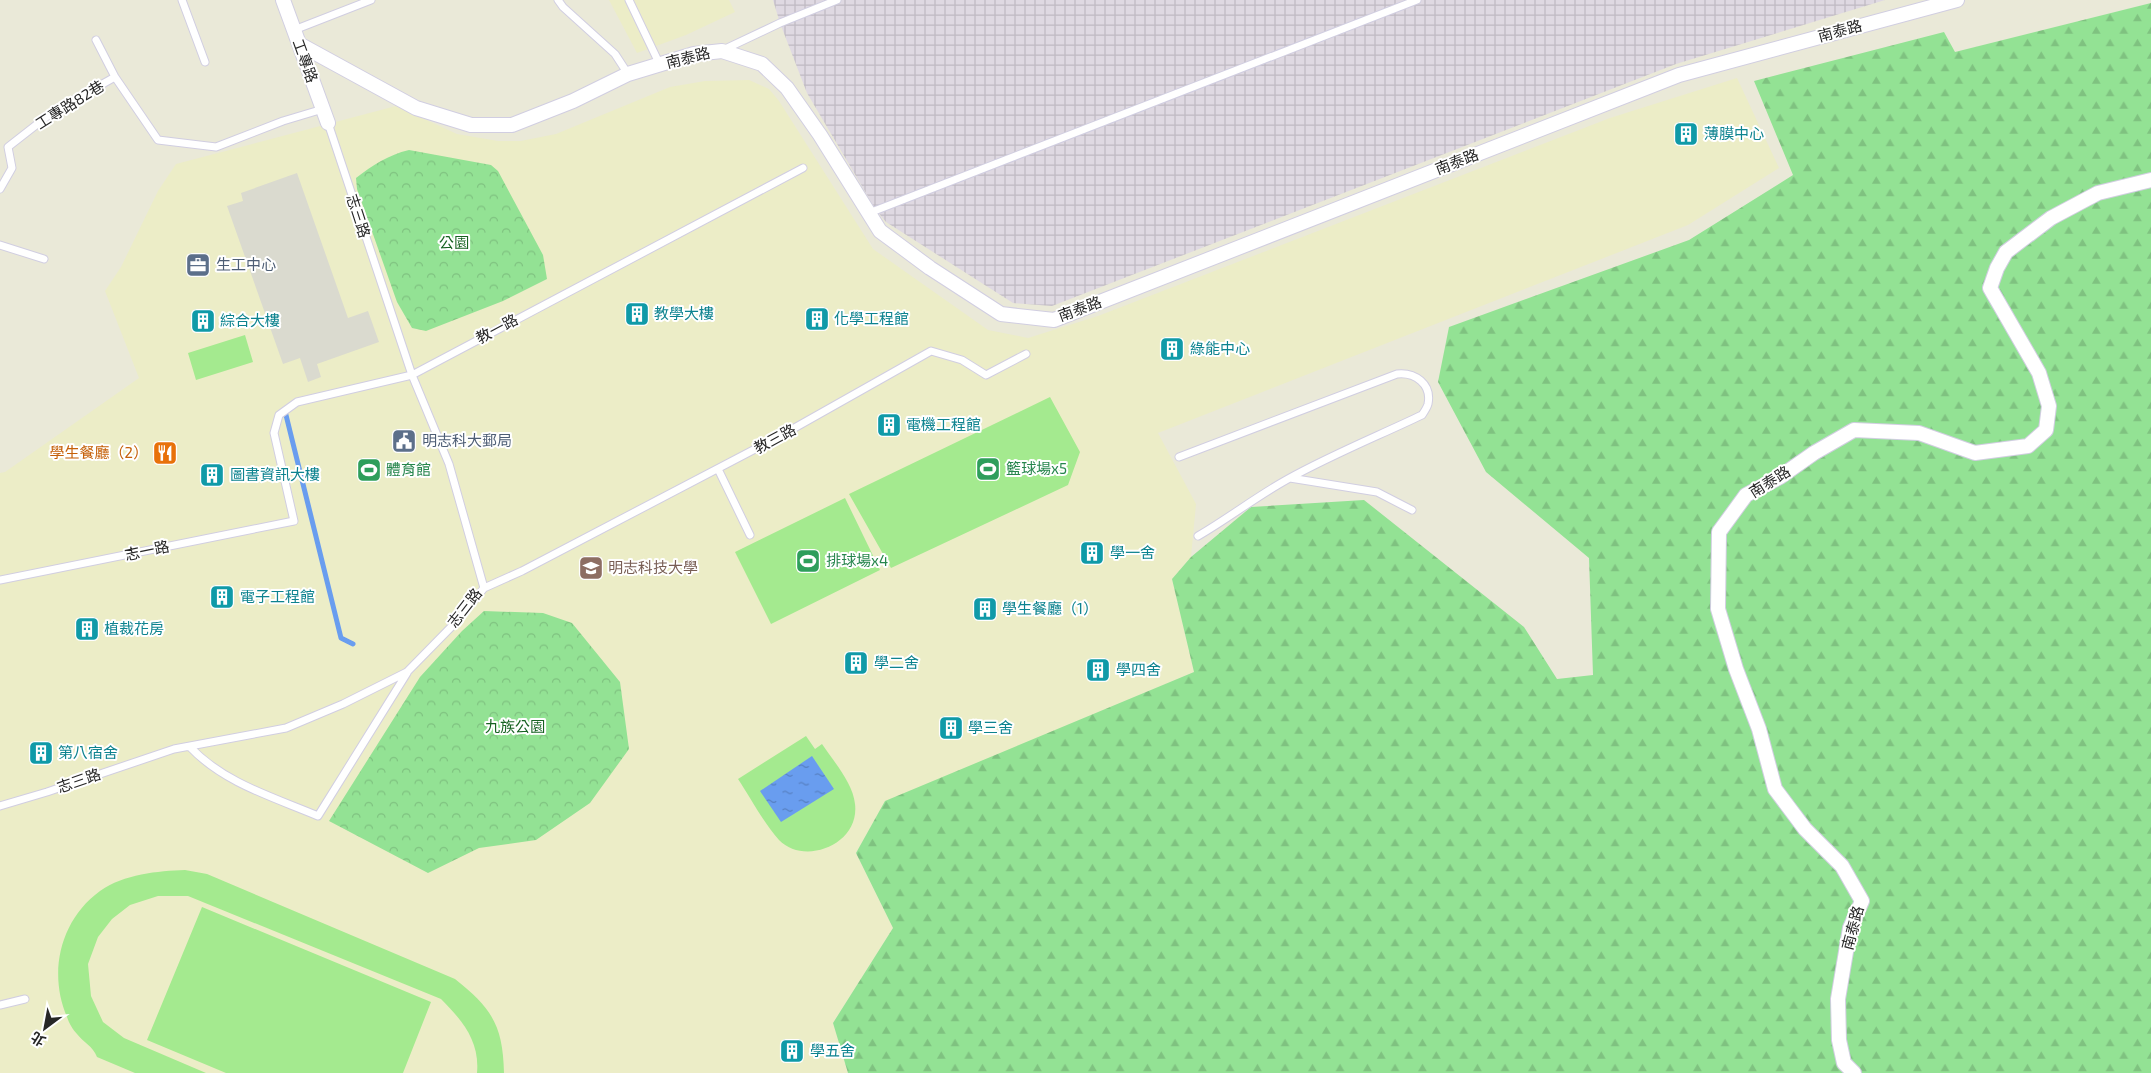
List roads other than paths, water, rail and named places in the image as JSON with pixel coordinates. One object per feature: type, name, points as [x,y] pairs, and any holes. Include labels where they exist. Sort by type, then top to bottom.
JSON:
[{"type":"street","name":"工專路","points":[[283,0],[328,123]]},
{"type":"street","name":"南泰路","points":[[299,44],[416,108],[471,125],[512,125],[573,101],[628,74],[694,54],[722,51],[762,64],[786,88],[820,135],[880,231],[930,268],[1001,314],[1054,320],[1679,74],[1957,0]]},
{"type":"street","name":"南泰路","points":[[1854,1073],[1844,1063],[1839,1040],[1838,1000],[1850,928],[1862,902],[1842,866],[1805,829],[1775,789],[1759,729],[1736,669],[1718,609],[1719,532],[1746,495],[1854,430],[1919,433],[1975,453],[2028,446],[2046,430],[2049,406],[2039,372],[1990,288],[1997,268],[2006,252],[2052,218],[2098,193],[2151,180]]},
{"type":"lane","points":[[182,0],[205,62]]},
{"type":"lane","points":[[294,30],[371,0]]},
{"type":"lane","points":[[558,0],[563,7],[615,54],[628,74]]},
{"type":"lane","points":[[628,0],[660,65]]},
{"type":"lane","points":[[722,51],[780,23],[837,0]]},
{"type":"lane","points":[[869,213],[1417,0]]},
{"type":"lane","points":[[96,40],[116,77]]},
{"type":"lane","name":"工專路82巷","points":[[0,189],[12,168],[8,147],[54,111],[116,77],[158,140],[216,147],[322,109]]},
{"type":"lane","name":"志三路","points":[[0,806],[174,749],[286,728],[343,704],[407,672],[459,619],[484,588],[449,464],[412,375],[328,123]]},
{"type":"lane","name":"教一路","points":[[294,521],[274,433],[279,416],[297,402],[412,375],[803,168]]},
{"type":"lane","points":[[0,245],[44,259]]},
{"type":"lane","name":"教三路","points":[[484,588],[522,571],[782,435],[930,351],[962,360],[986,375],[1026,354]]},
{"type":"lane","points":[[1179,457],[1397,374],[1408,373],[1419,378],[1427,392],[1428,404],[1422,415],[1290,478],[1198,536]]},
{"type":"lane","points":[[718,469],[750,535]]},
{"type":"lane","points":[[1290,478],[1377,492],[1412,510]]},
{"type":"lane","name":"志一路","points":[[0,580],[294,521]]},
{"type":"lane","points":[[190,747],[205,761],[243,785],[318,816],[407,672]]},
{"type":"lane","points":[[0,1005],[25,999]]},
{"type":"water","points":[[812,756],[834,789],[781,822],[760,791]]},
{"type":"waterway","points":[[285,411],[341,638],[353,644]]},
{"type":"place","name":"薄膜中心","points":[[1686,134]]},
{"type":"place","name":"生工中心","points":[[198,265]]},
{"type":"place","name":"教學大樓","points":[[637,314]]},
{"type":"place","name":"化學工程館","points":[[817,319]]},
{"type":"place","name":"綜合大樓","points":[[203,321]]},
{"type":"place","name":"綠能中心","points":[[1172,349]]},
{"type":"place","name":"電機工程館","points":[[889,425]]},
{"type":"place","name":"明志科大郵局","points":[[404,441]]},
{"type":"place","name":"學生餐廳（2）","points":[[165,453]]},
{"type":"place","name":"籃球場x5","points":[[988,469]]},
{"type":"place","name":"體育館","points":[[369,470]]},
{"type":"place","name":"圖書資訊大樓","points":[[212,475]]},
{"type":"place","name":"學一舍","points":[[1092,553]]},
{"type":"place","name":"排球場x4","points":[[808,561]]},
{"type":"place","name":"明志科技大學","points":[[591,568]]},
{"type":"place","name":"電子工程館","points":[[222,597]]},
{"type":"place","name":"學生餐廳（1）","points":[[985,609]]},
{"type":"place","name":"植裁花房","points":[[87,629]]},
{"type":"place","name":"學二舍","points":[[856,663]]},
{"type":"place","name":"學四舍","points":[[1098,670]]},
{"type":"place","name":"學三舍","points":[[951,728]]},
{"type":"place","name":"第八宿舍","points":[[41,753]]},
{"type":"place","name":"學五舍","points":[[792,1051]]},
{"type":"park label","name":"公園","points":[[454,243]]},
{"type":"park label","name":"九族公園","points":[[515,727]]}]
